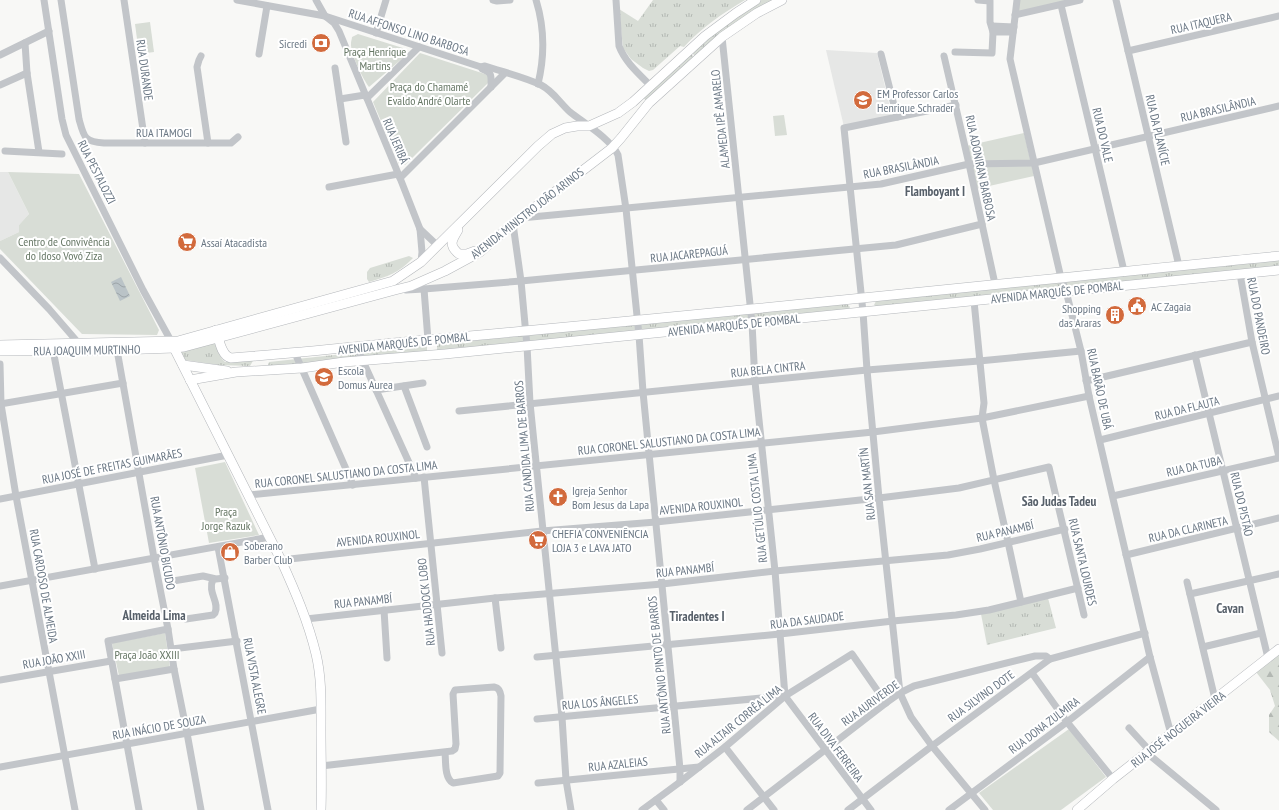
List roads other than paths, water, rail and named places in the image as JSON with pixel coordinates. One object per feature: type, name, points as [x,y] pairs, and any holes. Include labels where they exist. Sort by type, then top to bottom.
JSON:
[{"type":"main road","name":"AVENIDA MINISTRO JOÃO ARINOS","points":[[217,334],[381,285],[403,276],[438,246],[538,146],[552,134],[566,128],[588,126],[618,113],[633,102],[705,36],[756,0]]},
{"type":"main road","name":"AVENIDA MINISTRO JOÃO ARINOS","points":[[172,345],[411,286],[445,271],[480,252],[513,224],[613,147],[645,108],[722,37],[757,13],[782,0]]},
{"type":"main road","points":[[651,86],[659,94]]},
{"type":"main road","points":[[459,254],[453,248],[452,242],[464,219]]},
{"type":"main road","points":[[438,246],[450,253],[467,254],[479,250],[494,241]]},
{"type":"main road","name":"AVENIDA MARQUÊS DE POMBAL","points":[[217,334],[223,352],[228,358],[262,356],[623,322],[1279,256]]},
{"type":"main road","points":[[1182,265],[1190,267],[1193,272],[1191,277],[1187,279]]},
{"type":"main road","points":[[1168,267],[1163,270],[1162,275],[1164,280],[1169,281]]},
{"type":"main road","name":"AVENIDA MARQUÊS DE POMBAL","points":[[190,380],[236,372],[302,368],[1278,270]]},
{"type":"main road","points":[[1069,291],[1070,277]]},
{"type":"main road","points":[[1048,279],[1051,288],[1050,293]]},
{"type":"main road","points":[[866,297],[869,306],[867,312]]},
{"type":"main road","points":[[849,299],[851,307],[850,313]]},
{"type":"main road","points":[[754,309],[757,314],[756,323]]},
{"type":"main road","points":[[736,310],[740,319],[738,324]]},
{"type":"main road","points":[[641,320],[643,329],[642,334]]},
{"type":"main road","points":[[623,322],[626,330],[625,336]]},
{"type":"main road","points":[[530,331],[532,337],[531,345]]},
{"type":"main road","points":[[511,333],[514,342],[513,347]]},
{"type":"main road","name":"RUA JOAQUIM MURTINHO","points":[[0,345],[78,343],[172,345]]},
{"type":"main road","points":[[172,345],[270,537],[296,591],[306,618],[316,655],[320,680],[321,810]]},
{"type":"main road","name":"RUA JOAQUIM MURTINHO","points":[[0,351],[117,350],[172,345]]},
{"type":"main road","points":[[250,371],[254,363],[262,356]]},
{"type":"main road","points":[[183,365],[236,372]]},
{"type":"main road","name":"RUA JOSÉ NOGUEIRA VIEIRA","points":[[1077,810],[1113,779],[1279,649]]},
{"type":"street","name":"RUA PESTALOZZI","points":[[44,0],[62,119],[66,135],[172,345]]},
{"type":"street","name":"RUA ITAMOGI","points":[[61,0],[79,119],[88,140],[92,143],[208,143],[231,142],[238,137]]},
{"type":"street","name":"RUA DURANDE","points":[[124,0],[145,143]]},
{"type":"street","name":"RUA AFFONSO LINO BARBOSA","points":[[237,0],[325,16],[481,67],[491,75],[491,87]]},
{"type":"street","name":"RUA JERIBÁ","points":[[316,0],[325,16],[334,23],[339,31],[420,229]]},
{"type":"street","points":[[376,33],[386,0]]},
{"type":"street","points":[[492,0],[510,0]]},
{"type":"street","points":[[536,0],[542,26],[544,50],[538,84]]},
{"type":"street","points":[[616,0],[619,46],[621,52],[629,64],[651,86]]},
{"type":"street","points":[[955,52],[992,52],[993,29],[990,22],[990,1],[978,0]]},
{"type":"street","name":"RUA BARÃO DE UBÁ","points":[[1017,0],[1010,59],[1061,278],[1069,291],[1089,396],[1150,657],[1171,734]]},
{"type":"street","points":[[1015,15],[1080,0]]},
{"type":"street","name":"RUA DA PLANÍCIE","points":[[1116,0],[1148,136],[1182,265]]},
{"type":"street","name":"RUA DO VALE","points":[[1061,5],[1124,271]]},
{"type":"street","points":[[259,54],[267,6]]},
{"type":"street","name":"RUA ITAQUERA","points":[[1128,51],[1279,16]]},
{"type":"street","points":[[993,29],[1014,29]]},
{"type":"street","points":[[0,55],[49,31]]},
{"type":"street","name":"ALAMEDA IPÊ AMARELO","points":[[722,37],[739,198]]},
{"type":"street","points":[[25,43],[27,73],[39,152]]},
{"type":"street","points":[[340,99],[366,96],[419,47]]},
{"type":"street","points":[[881,54],[897,117]]},
{"type":"street","points":[[201,56],[197,67],[208,143]]},
{"type":"street","name":"RUA ADONIRAN BARBOSA","points":[[944,56],[970,164],[995,284]]},
{"type":"street","name":"RUA AFFONSO LINO BARBOSA","points":[[481,67],[485,66],[538,84],[550,91],[588,126]]},
{"type":"street","points":[[335,68],[346,142]]},
{"type":"street","points":[[0,85],[27,73]]},
{"type":"street","points":[[329,187],[399,176],[505,73]]},
{"type":"street","points":[[866,297],[857,248],[844,128],[956,106]]},
{"type":"street","name":"RUA BRASILÂNDIA","points":[[521,218],[881,184],[970,164],[1034,163],[1279,106]]},
{"type":"street","points":[[588,126],[613,147],[618,155],[626,209],[632,270],[641,320]]},
{"type":"street","points":[[5,151],[62,154]]},
{"type":"street","points":[[739,198],[745,260],[754,309]]},
{"type":"street","points":[[513,224],[520,282],[530,331]]},
{"type":"street","name":"RUA JACAREPAGUÁ","points":[[395,290],[520,282],[896,245],[982,224]]},
{"type":"street","points":[[420,229],[438,246]]},
{"type":"street","points":[[420,229],[422,252],[421,262]]},
{"type":"street","points":[[0,258],[49,309],[85,350]]},
{"type":"street","name":"RUA DO PANDEIRO","points":[[1240,274],[1252,342],[1279,457]]},
{"type":"street","points":[[424,289],[428,340]]},
{"type":"street","points":[[974,301],[984,403],[982,418],[1021,602]]},
{"type":"street","name":"RUA SAN MARTÍN","points":[[867,312],[867,370],[900,693],[911,717],[932,746],[986,810]]},
{"type":"street","name":"RUA GETÚLIO COSTA LIMA","points":[[756,323],[755,382],[775,571],[785,696]]},
{"type":"street","name":"RUA ANTÔNIO PINTO DE BARROS","points":[[642,334],[642,392],[669,645],[680,782]]},
{"type":"street","points":[[1086,381],[1252,342]]},
{"type":"street","name":"RUA CANDIDA LIMA DE BARROS","points":[[531,345],[530,403],[562,717],[566,780],[571,810]]},
{"type":"street","name":"RUA HADDOCK LOBO","points":[[357,348],[381,403],[420,478],[430,544],[442,653]]},
{"type":"street","points":[[53,350],[95,569]]},
{"type":"street","name":"RUA ANTÔNIO BICUDO","points":[[117,350],[154,558],[172,649],[174,669],[188,733],[202,810]]},
{"type":"street","name":"RUA BELA CINTRA","points":[[458,411],[867,370],[1080,351]]},
{"type":"street","points":[[295,353],[353,485]]},
{"type":"street","name":"RUA DO PISTÃO","points":[[1196,355],[1268,658]]},
{"type":"street","name":"RUA CARDOSO DE ALMEIDA","points":[[0,364],[1,404],[16,496],[75,810]]},
{"type":"street","points":[[1,404],[123,383]]},
{"type":"street","points":[[376,390],[423,383]]},
{"type":"street","points":[[404,386],[427,447]]},
{"type":"street","name":"RUA CORONEL SALUSTIANO DA COSTA LIMA","points":[[248,495],[873,432],[982,418],[1089,396]]},
{"type":"street","name":"RUA DA FLAUTA","points":[[1100,440],[1279,396]]},
{"type":"street","name":"RUA JOSÉ DE FREITAS GUIMARÃES","points":[[0,498],[228,455]]},
{"type":"street","name":"RUA DA TUBA","points":[[1113,496],[1279,457]]},
{"type":"street","name":"AVENIDA ROUXINOL","points":[[281,560],[542,531],[656,522],[879,498],[959,488],[1049,467]]},
{"type":"street","name":"RUA SANTA LOURDES","points":[[1049,467],[1065,529],[1084,614]]},
{"type":"street","name":"RUA DA CLARINETA","points":[[1126,555],[1279,518]]},
{"type":"street","name":"RUA PANAMBÍ","points":[[306,618],[495,598],[662,584],[775,571],[948,555],[1065,529]]},
{"type":"street","points":[[0,586],[270,537]]},
{"type":"street","name":"RUA VISTA ALEGRE","points":[[218,547],[268,810]]},
{"type":"street","points":[[1190,594],[1279,574]]},
{"type":"street","points":[[173,581],[203,576],[213,579],[225,578]]},
{"type":"street","points":[[186,619],[213,615],[216,613],[217,607],[211,587],[213,579]]},
{"type":"street","points":[[1187,582],[1215,699]]},
{"type":"street","name":"RUA DA SAUDADE","points":[[537,657],[780,634],[982,612],[1078,588]]},
{"type":"street","points":[[495,598],[501,648]]},
{"type":"street","points":[[384,610],[387,658]]},
{"type":"street","points":[[139,810],[108,641],[168,629]]},
{"type":"street","name":"RUA SILVINO DOTE","points":[[848,810],[1050,659],[1145,633]]},
{"type":"street","points":[[1203,648],[1261,633]]},
{"type":"street","points":[[172,649],[237,641]]},
{"type":"street","name":"RUA ALTAIR CORRÊA LIMA","points":[[642,810],[700,767],[785,696],[852,654],[886,703]]},
{"type":"street","name":"RUA AURIVERDE","points":[[747,810],[886,703],[900,693],[914,686],[1035,656],[1042,655],[1050,659]]},
{"type":"street","name":"RUA DONA ZULMIRA","points":[[949,810],[1067,722],[1150,657]]},
{"type":"street","name":"RUA JOÃO XXIII","points":[[0,680],[111,661]]},
{"type":"street","points":[[115,679],[174,669]]},
{"type":"street","points":[[1032,673],[1067,722],[1113,779]]},
{"type":"street","points":[[321,766],[452,751],[455,749],[456,744],[453,694],[455,690],[494,686],[497,688],[500,691],[501,696],[500,773],[498,776],[453,783],[449,781],[445,752]]},
{"type":"street","name":"RUA LOS ÂNGELES","points":[[537,719],[785,696]]},
{"type":"street","name":"RUA DIVA FERREIRA","points":[[785,696],[871,810]]},
{"type":"street","name":"RUA INÁCIO DE SOUZA","points":[[0,767],[321,709]]},
{"type":"street","points":[[1129,728],[1148,752],[1216,810]]},
{"type":"street","points":[[725,747],[774,810]]},
{"type":"street","name":"RUA AZALEIAS","points":[[538,783],[700,767]]},
{"type":"street","points":[[656,800],[664,810]]},
{"type":"water","points":[[121,277],[130,296],[120,301],[111,282]]},
{"type":"place","name":"Sicredi","points":[[321,43]]},
{"type":"place","name":"EM Professor Carlos Henrique Schrader","points":[[863,100]]},
{"type":"place","name":"Assaí Atacadista","points":[[187,242]]},
{"type":"place","name":"AC Zagaia","points":[[1137,306]]},
{"type":"place","name":"Shopping das Araras","points":[[1115,315]]},
{"type":"place","name":"Escola Domus Aurea","points":[[324,377]]},
{"type":"place","name":"Igreja Senhor Bom Jesus da Lapa","points":[[558,497]]},
{"type":"place","name":"CHEFIA CONVENIÊNCIA LOJA 3 e LAVA JATO","points":[[538,540]]},
{"type":"place","name":"Soberano Barber Club","points":[[230,552]]},
{"type":"district","name":"Flamboyant I","points":[[935,191]]},
{"type":"district","name":"São Judas Tadeu","points":[[1059,501]]},
{"type":"district","name":"Cavan","points":[[1230,608]]},
{"type":"district","name":"Almeida Lima","points":[[154,615]]},
{"type":"district","name":"Tiradentes I","points":[[697,616]]},
{"type":"park label","name":"Praça Henrique Martins","points":[[375,58]]},
{"type":"park label","name":"Praça do Chamamé Evaldo André Olarte","points":[[429,93]]},
{"type":"park label","name":"Centro de Convivência do Idoso Vovó Ziza","points":[[64,248]]},
{"type":"park label","name":"Praça Jorge Razuk","points":[[226,518]]},
{"type":"park label","name":"Praça João XXIII","points":[[147,654]]}]
